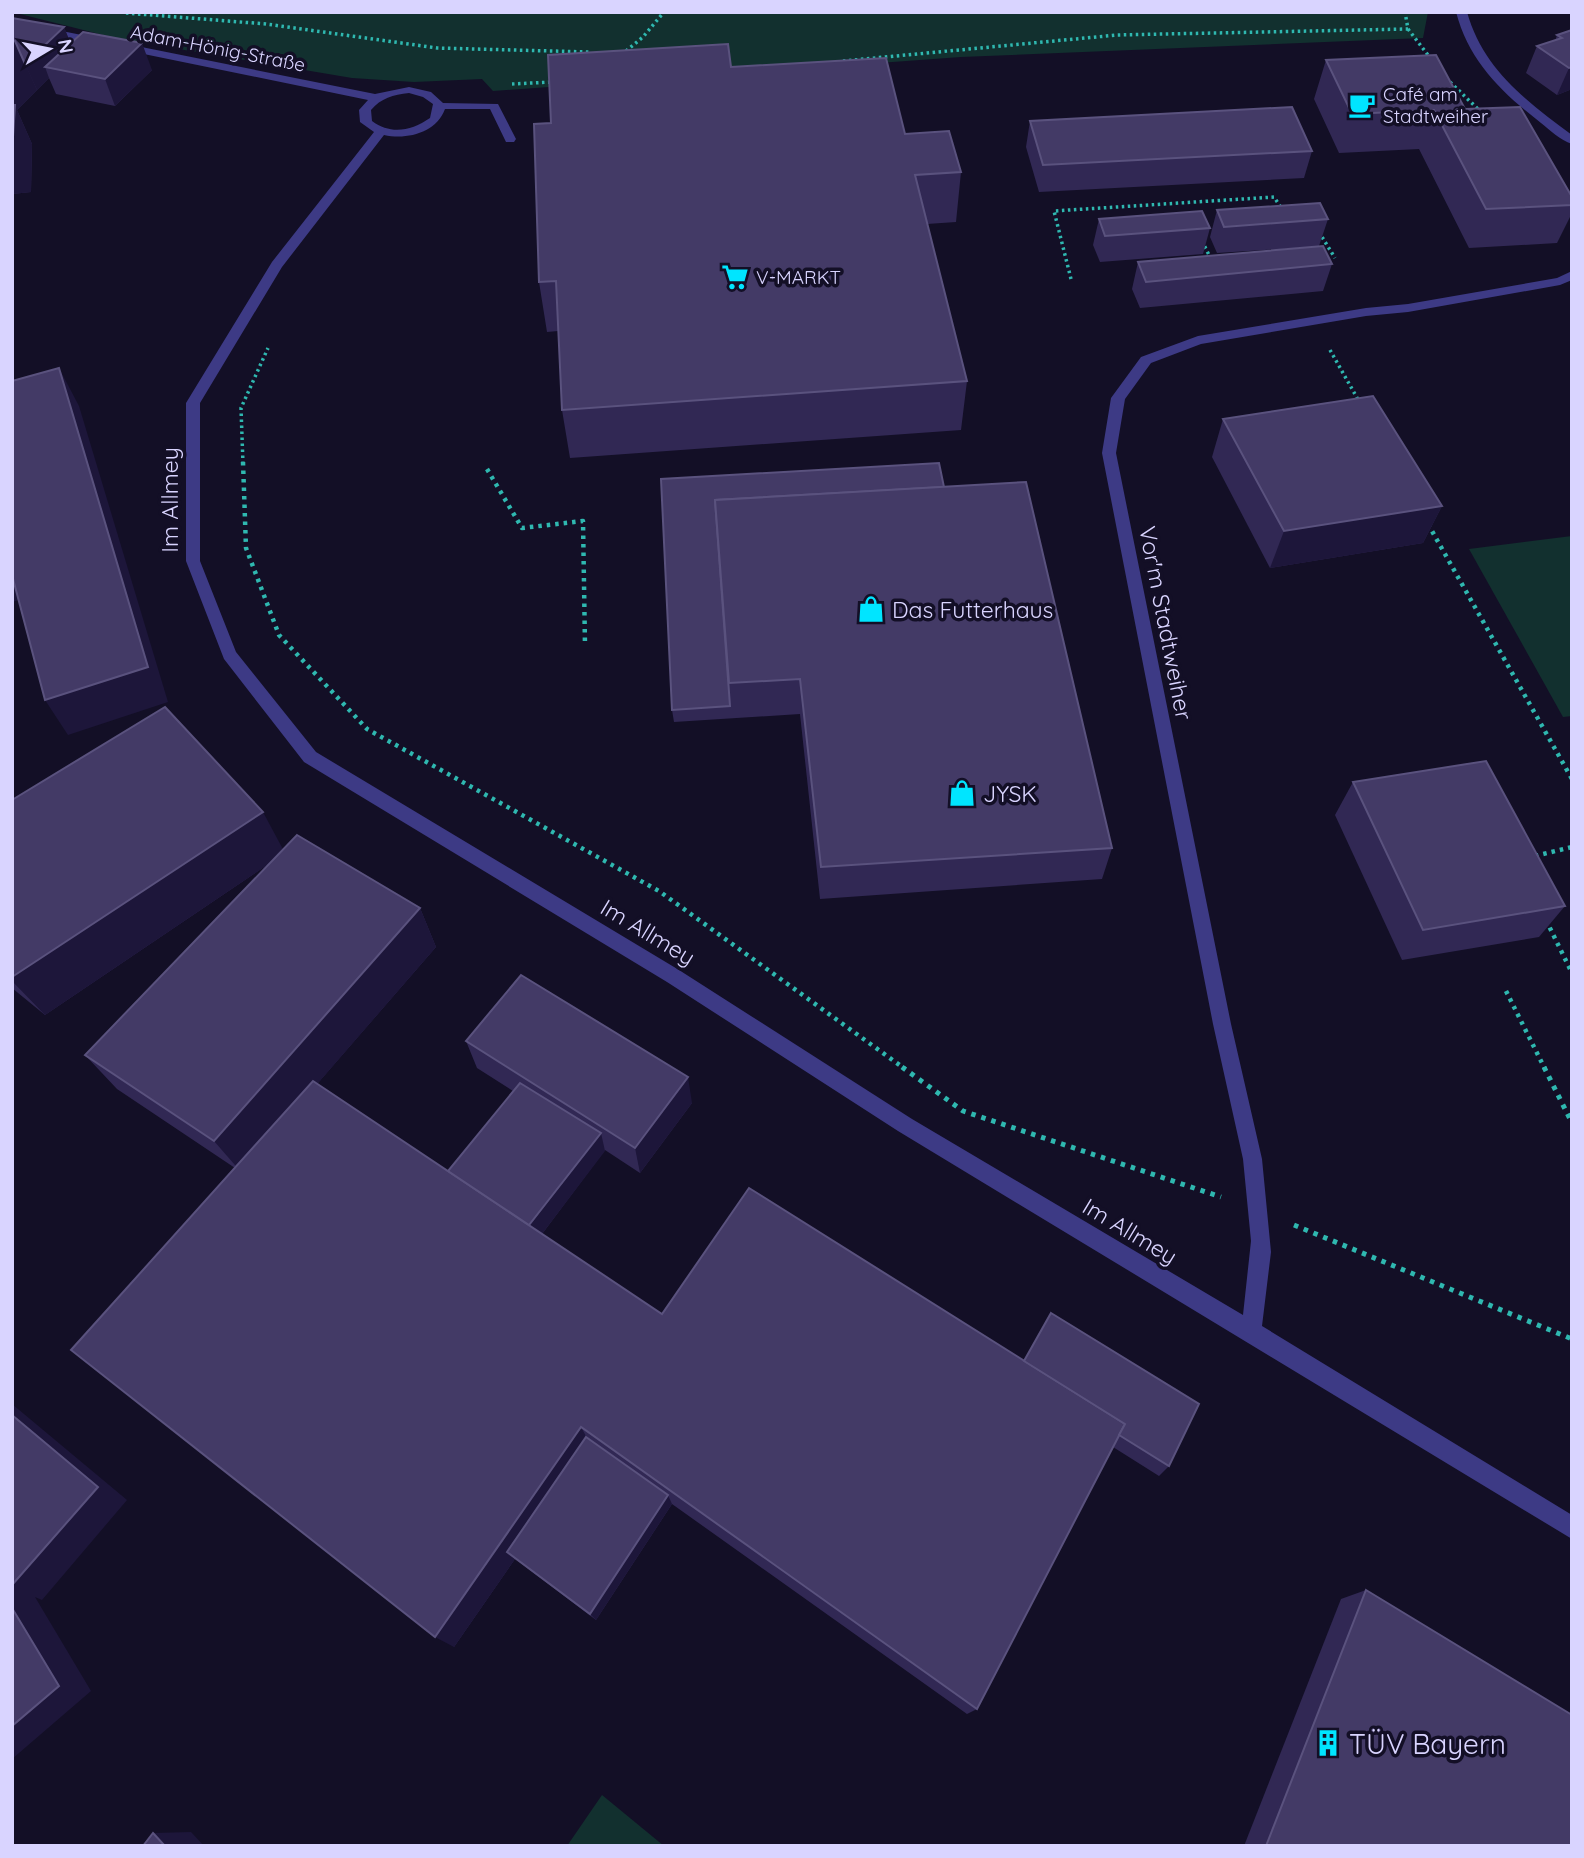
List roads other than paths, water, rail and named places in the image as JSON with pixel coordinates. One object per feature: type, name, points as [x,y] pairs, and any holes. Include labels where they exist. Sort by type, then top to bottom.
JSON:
[{"type":"street","points":[[1461,12],[1465,35],[1504,89],[1572,141]]},
{"type":"street","name":"Adam-Hönig-Straße","points":[[12,24],[377,98]]},
{"type":"street","points":[[440,106],[435,120],[417,130],[392,133],[381,131],[372,128],[364,116],[369,103],[377,98],[397,91],[420,92],[430,95],[440,106],[494,106],[510,139]]},
{"type":"street","name":"Im Allmey","points":[[381,131],[277,265],[193,403],[192,561],[229,655],[310,757],[673,976],[905,1125],[1251,1331],[1572,1528]]},
{"type":"street","name":"Vor'm Stadtweiher","points":[[1251,1331],[1261,1243],[1242,1097],[1222,1024],[1109,453],[1118,398],[1146,360],[1198,340],[1313,320],[1408,308],[1560,281],[1572,275]]},
{"type":"place","name":"Café am Stadtweiher","points":[[1362,105]]},
{"type":"place","name":"V-MARKT","points":[[735,277]]},
{"type":"place","name":"Das Futterhaus","points":[[871,609]]},
{"type":"place","name":"JYSK","points":[[962,793]]},
{"type":"place","name":"TÜV Bayern","points":[[1328,1743]]}]
